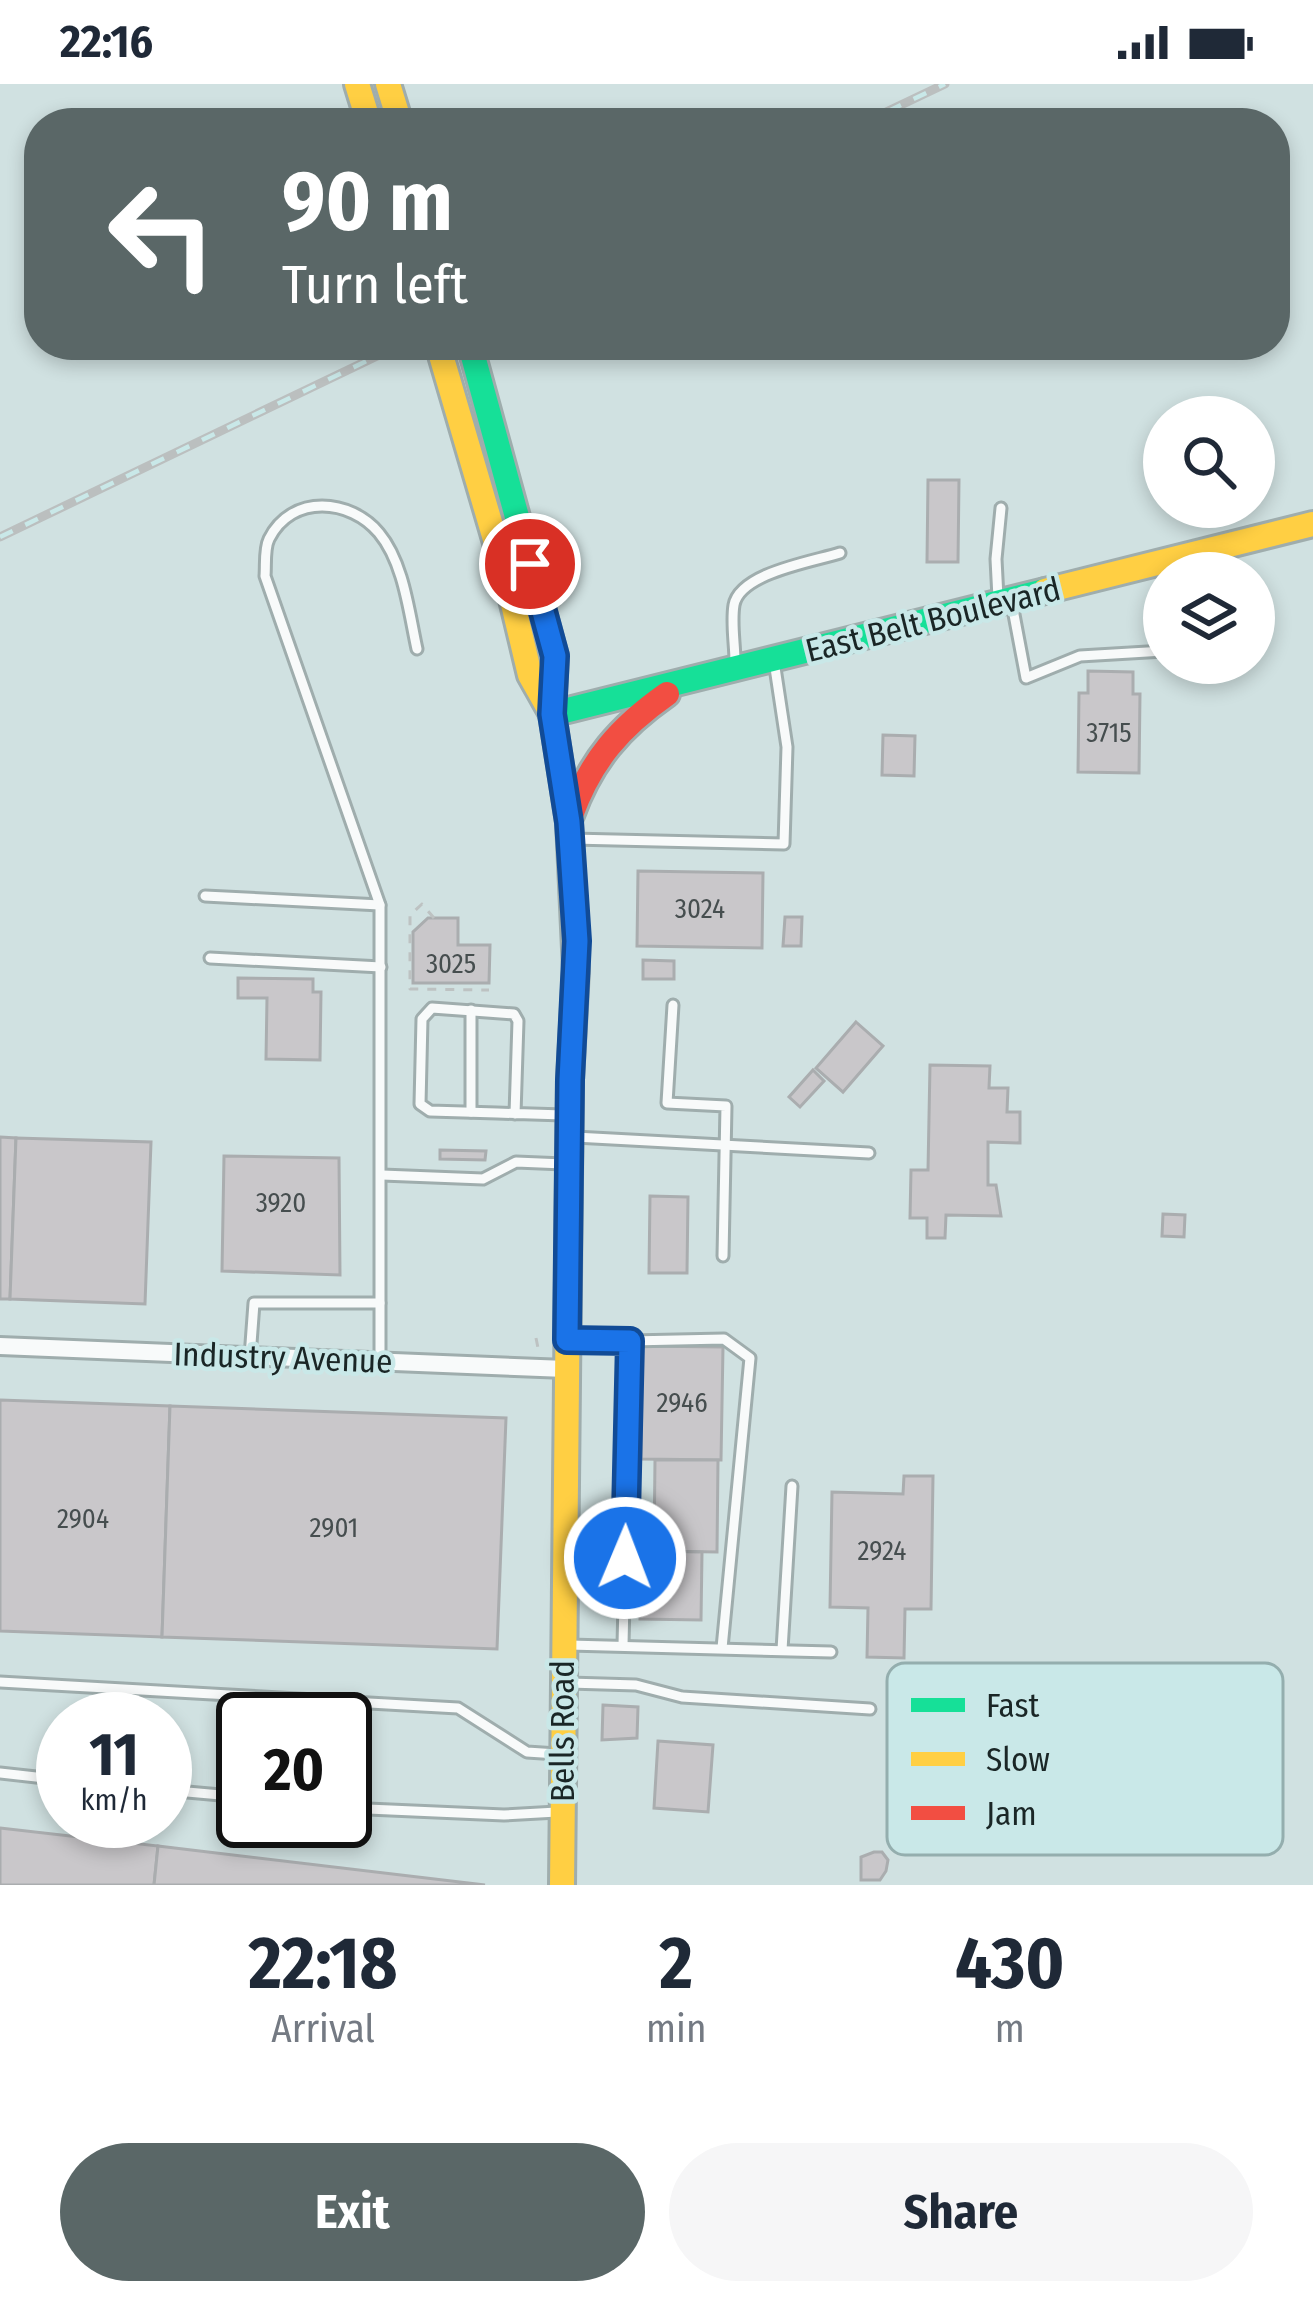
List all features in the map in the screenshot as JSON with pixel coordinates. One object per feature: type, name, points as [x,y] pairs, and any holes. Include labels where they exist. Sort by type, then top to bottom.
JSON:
[{"type":"main road","points":[[443,360],[530,675],[552,714]]},
{"type":"main road","points":[[475,360],[555,656],[552,714]]},
{"type":"main road","name":"East Belt Boulevard","points":[[1228,552],[1313,524]]},
{"type":"main road","name":"East Belt Boulevard","points":[[552,714],[1004,602],[1143,574]]},
{"type":"main road","points":[[569,830],[584,777],[609,737],[681,685]]},
{"type":"main road","name":"Bells Road","points":[[552,714],[569,830],[577,941],[569,1164],[562,1885]]},
{"type":"street","name":"Industry Avenue","points":[[0,1346],[566,1369]]},
{"type":"lane","points":[[380,1362],[380,905],[266,576],[267,541],[282,522],[329,503],[358,512],[382,536],[402,581],[417,650]]},
{"type":"lane","points":[[1001,508],[996,559],[1026,678],[1080,656],[1143,652]]},
{"type":"lane","points":[[735,671],[734,605],[741,588],[758,578],[840,553]]},
{"type":"lane","points":[[569,830],[784,844],[787,747],[774,661]]},
{"type":"lane","points":[[205,896],[380,905]]},
{"type":"lane","points":[[210,958],[381,967]]},
{"type":"lane","points":[[673,1005],[667,1103],[726,1106],[724,1256]]},
{"type":"lane","points":[[515,1114],[518,1021],[514,1014],[432,1008],[422,1019],[420,1104],[430,1111],[515,1114],[726,1147],[869,1153]]},
{"type":"lane","points":[[470,1112],[471,1010]]},
{"type":"lane","points":[[382,1175],[483,1179],[516,1162],[569,1164]]},
{"type":"lane","points":[[250,1358],[254,1303],[380,1303]]},
{"type":"lane","points":[[567,1340],[724,1340],[750,1358],[722,1648]]},
{"type":"lane","points":[[622,1645],[630,1341]]},
{"type":"lane","points":[[782,1650],[792,1486]]},
{"type":"lane","points":[[564,1646],[832,1652]]},
{"type":"lane","points":[[0,1682],[458,1708],[527,1752],[563,1755]]},
{"type":"lane","points":[[564,1682],[636,1684],[682,1697],[870,1709]]},
{"type":"lane","points":[[0,1773],[36,1777]]},
{"type":"lane","points":[[372,1809],[504,1815],[563,1812]]},
{"type":"path","points":[[410,988],[410,915],[422,904],[434,918]]},
{"type":"path","points":[[382,988],[489,990]]},
{"type":"building","points":[[928,480],[959,480],[958,562],[927,562]]},
{"type":"building","points":[[1088,671],[1133,672],[1133,694],[1140,694],[1139,773],[1078,772],[1079,693],[1088,693]]},
{"type":"building","points":[[883,735],[915,736],[914,776],[882,775]]},
{"type":"building","points":[[638,871],[763,873],[762,948],[637,946]]},
{"type":"building","points":[[785,917],[802,917],[801,946],[783,946]]},
{"type":"building","points":[[428,918],[458,918],[458,945],[490,945],[489,983],[413,983],[413,932]]},
{"type":"building","points":[[643,960],[674,961],[674,979],[643,979]]},
{"type":"building","points":[[238,978],[313,979],[313,992],[321,992],[320,1060],[266,1059],[267,998],[238,998]]},
{"type":"building","points":[[856,1022],[883,1046],[843,1092],[816,1068]]},
{"type":"building","points":[[930,1065],[990,1066],[989,1088],[1008,1088],[1007,1112],[1020,1112],[1020,1143],[988,1142],[988,1185],[996,1185],[1001,1216],[946,1215],[945,1238],[927,1238],[927,1218],[910,1218],[911,1170],[928,1170]]},
{"type":"building","points":[[813,1070],[824,1081],[800,1107],[789,1097]]},
{"type":"building","points":[[0,1137],[16,1138],[10,1299],[0,1299]]},
{"type":"building","points":[[16,1138],[151,1142],[145,1304],[10,1299]]},
{"type":"building","points":[[440,1150],[486,1151],[485,1160],[440,1159]]},
{"type":"building","points":[[224,1156],[339,1158],[340,1275],[222,1271]]},
{"type":"building","points":[[650,1196],[688,1197],[687,1273],[649,1273]]},
{"type":"building","points":[[1163,1214],[1185,1215],[1184,1237],[1162,1236]]},
{"type":"building","points":[[642,1346],[723,1347],[721,1460],[641,1459]]},
{"type":"building","points":[[0,1400],[170,1406],[162,1637],[0,1631]]},
{"type":"building","points":[[170,1406],[506,1418],[497,1649],[162,1637]]},
{"type":"building","points":[[655,1460],[718,1460],[717,1552],[654,1551]]},
{"type":"building","points":[[904,1476],[933,1476],[931,1609],[905,1609],[904,1658],[867,1657],[868,1608],[830,1607],[832,1492],[903,1494]]},
{"type":"building","points":[[641,1551],[702,1552],[701,1620],[640,1619]]},
{"type":"building","points":[[603,1705],[638,1707],[637,1738],[602,1740]]},
{"type":"building","points":[[658,1741],[713,1745],[708,1812],[654,1808]]},
{"type":"building","points":[[0,1828],[36,1832],[36,1848],[158,1848],[154,1885],[0,1885]]},
{"type":"building","points":[[158,1848],[175,1848],[485,1885],[154,1885]]},
{"type":"building","points":[[882,1852],[888,1860],[886,1871],[880,1880],[861,1880],[861,1857]]},
{"type":"railway","points":[[895,108],[945,84]]},
{"type":"railway","points":[[0,537],[369,360]]},
{"type":"traffic: fast","points":[[474,360],[555,656],[552,712]]},
{"type":"traffic: fast","points":[[576,970],[569,822],[552,714],[1045,591]]},
{"type":"traffic: slow","points":[[357,84],[364,108]]},
{"type":"traffic: slow","points":[[388,84],[395,108]]},
{"type":"traffic: slow","points":[[442,360],[530,675],[552,714]]},
{"type":"traffic: slow","points":[[1045,591],[1313,524]]},
{"type":"traffic: slow","points":[[562,1885],[570,1080],[576,970]]},
{"type":"traffic: jam","points":[[571,815],[609,746],[667,694]]},
{"type":"route","points":[[530,564],[555,656],[552,714],[569,822],[577,941],[567,1340],[630,1341],[625,1558]]}]
